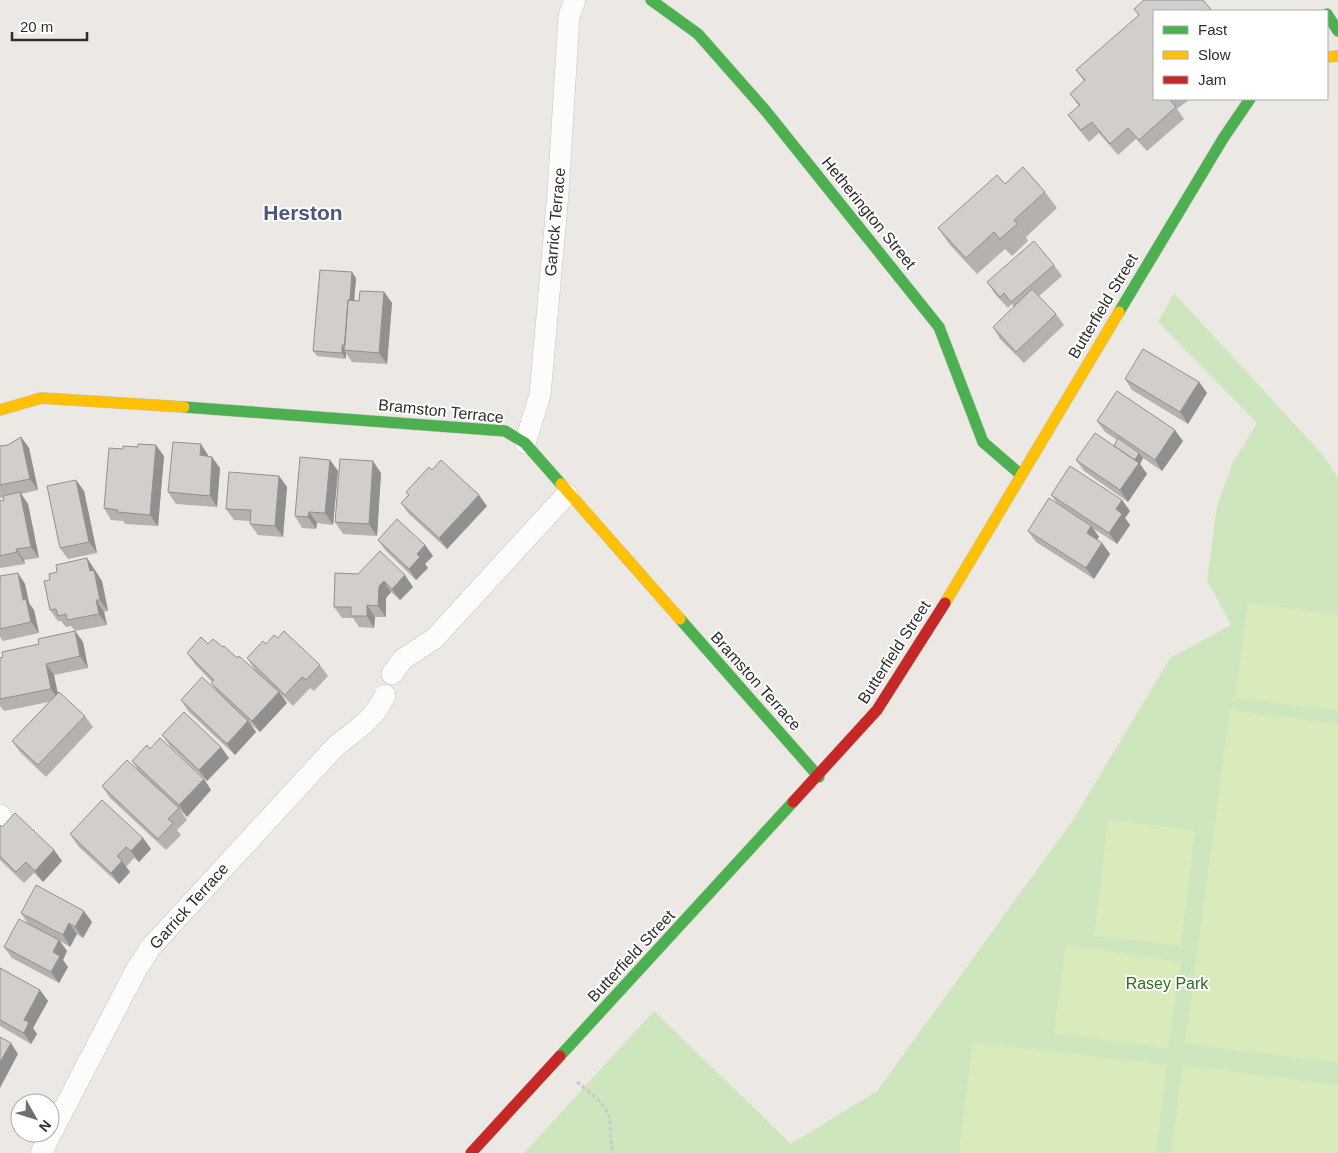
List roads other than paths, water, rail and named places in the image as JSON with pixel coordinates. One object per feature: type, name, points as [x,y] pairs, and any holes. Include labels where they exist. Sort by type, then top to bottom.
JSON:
[{"type":"street","name":"Garrick Terrace","points":[[525,443],[540,395],[558,193],[569,16],[575,0]]},
{"type":"street","name":"Hetherington Street","points":[[650,0],[704,40],[765,110],[939,327],[984,442],[990,450],[1020,474]]},
{"type":"street","points":[[1328,17],[1338,31]]},
{"type":"street","name":"Butterfield Street","points":[[471,1153],[819,777],[887,696],[934,622],[1020,474],[1224,137],[1249,100]]},
{"type":"street","name":"Bramston Terrace","points":[[1,406],[42,398],[68,398],[493,428],[505,431],[525,443],[567,494],[819,777]]},
{"type":"street","points":[[392,674],[403,659],[434,639],[567,494]]},
{"type":"street","name":"Garrick Terrace","points":[[41,1153],[135,972],[150,948],[334,748],[370,719],[385,695]]},
{"type":"district","name":"Herston","points":[[303,212]]},
{"type":"park label","name":"Rasey Park","points":[[1167,983]]}]
